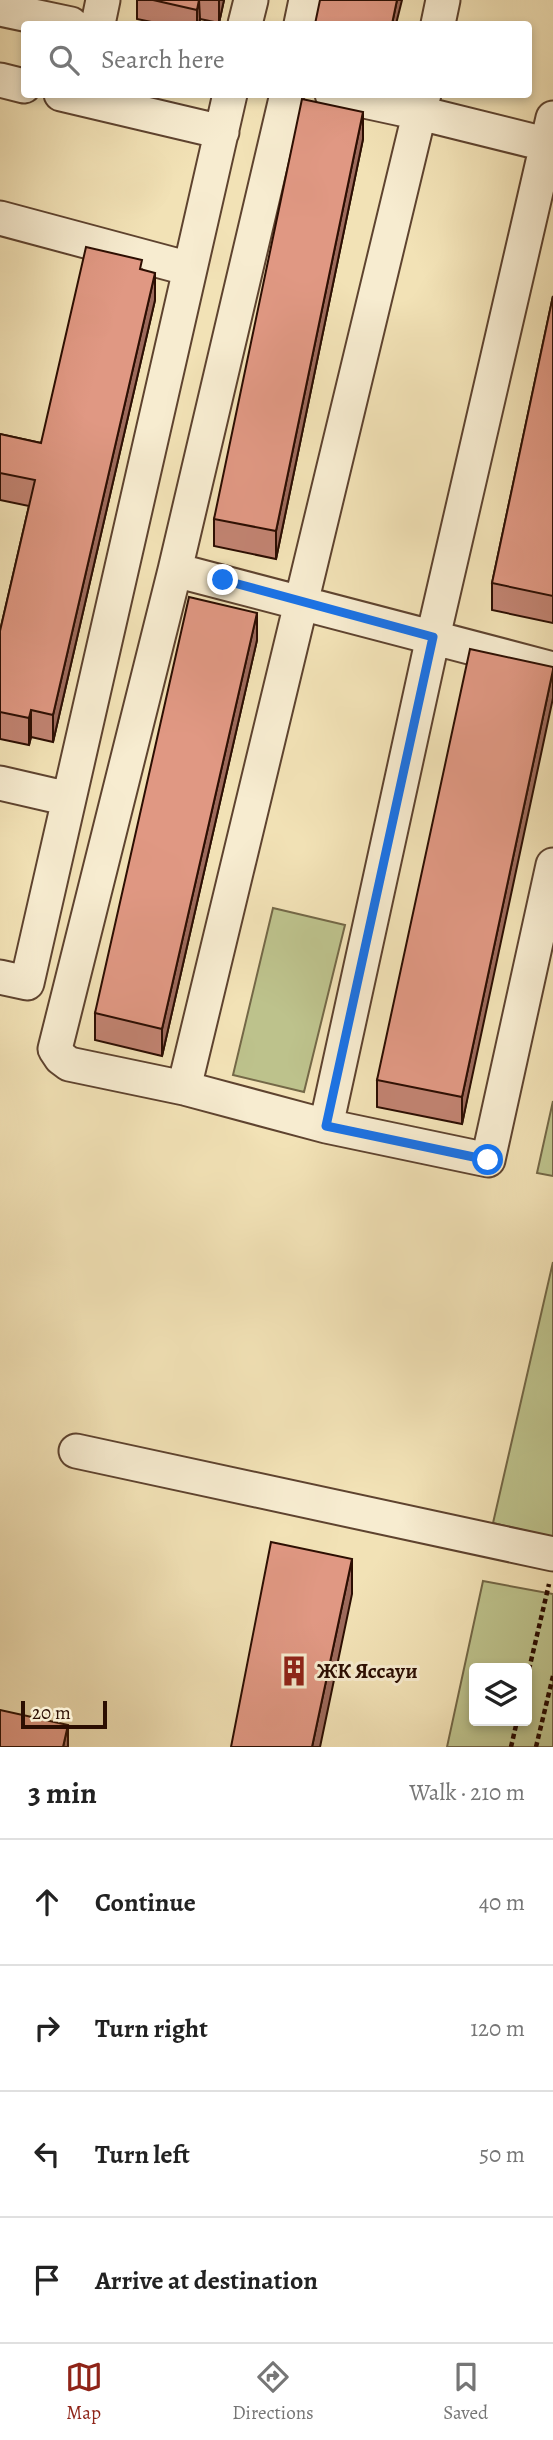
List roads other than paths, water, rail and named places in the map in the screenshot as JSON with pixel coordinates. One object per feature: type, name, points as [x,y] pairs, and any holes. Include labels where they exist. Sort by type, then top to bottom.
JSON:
[{"type":"street","points":[[99,21],[103,0]]},
{"type":"street","points":[[247,21],[251,0]]},
{"type":"street","points":[[302,21],[306,0]]},
{"type":"street","points":[[439,21],[443,0]]},
{"type":"street","points":[[0,9],[57,21]]},
{"type":"street","points":[[0,80],[21,85]]},
{"type":"street","points":[[78,98],[222,132]]},
{"type":"street","points":[[0,977],[27,983],[229,98]]},
{"type":"street","points":[[286,98],[175,570],[55,1049],[69,1064],[184,1088],[326,1126],[488,1160],[553,865]]},
{"type":"street","points":[[326,1126],[433,637],[551,136],[422,104],[368,98]]},
{"type":"street","points":[[184,1088],[422,104]]},
{"type":"street","points":[[0,218],[190,269]]},
{"type":"street","points":[[175,570],[553,668]]},
{"type":"street","points":[[0,783],[69,799]]},
{"type":"street","points":[[76,1451],[552,1566]]},
{"type":"place","name":"ЖК Яссауи","points":[[294,1671]]}]
